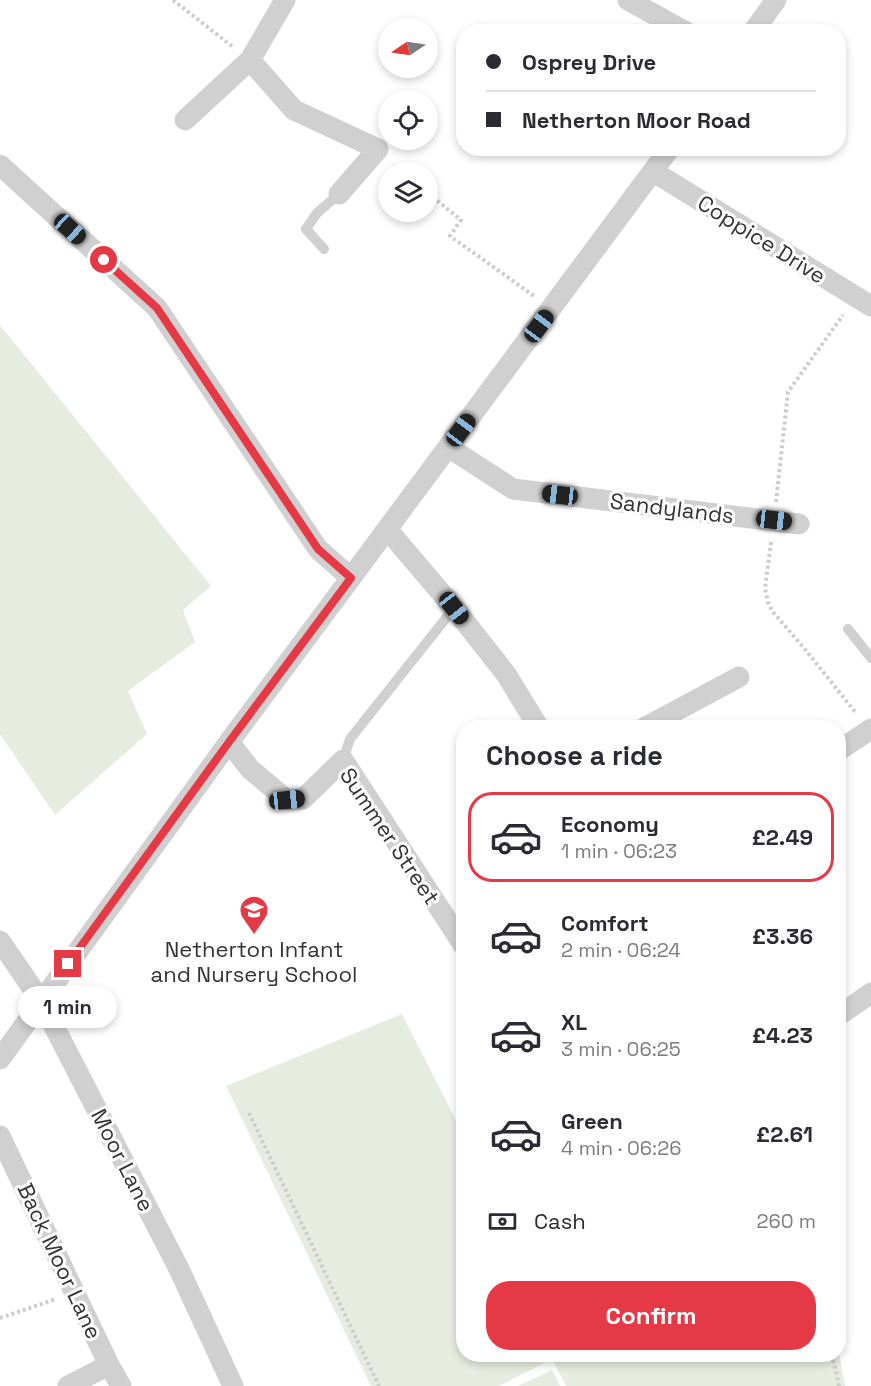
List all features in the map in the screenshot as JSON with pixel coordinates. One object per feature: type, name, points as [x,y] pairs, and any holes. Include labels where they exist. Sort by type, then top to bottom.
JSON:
[{"type":"street","points":[[185,120],[250,60],[285,0]]},
{"type":"street","points":[[628,0],[672,24]]},
{"type":"street","points":[[759,24],[776,0]]},
{"type":"street","points":[[250,60],[294,110],[378,149],[339,194]]},
{"type":"street","points":[[0,1059],[229,742],[665,156]]},
{"type":"street","points":[[0,165],[157,308],[318,549],[351,578]]},
{"type":"street","name":"Coppice Drive","points":[[654,172],[867,302]]},
{"type":"street","name":"Sandylands","points":[[448,447],[513,489],[800,524]]},
{"type":"street","points":[[387,529],[506,674],[534,720]]},
{"type":"street","points":[[659,720],[739,677]]},
{"type":"street","points":[[846,746],[870,729]]},
{"type":"street","name":"Summer Street","points":[[229,742],[250,769],[287,800],[303,799],[343,760],[456,934]]},
{"type":"street","name":"Moor Lane","points":[[0,941],[41,1001],[180,1271],[230,1385]]},
{"type":"street","points":[[846,1010],[871,993]]},
{"type":"street","name":"Back Moor Lane","points":[[0,1136],[121,1386]]},
{"type":"street","points":[[68,1386],[109,1365]]},
{"type":"lane","points":[[324,249],[306,229],[317,213],[339,194]]},
{"type":"lane","points":[[343,760],[350,739],[454,608]]},
{"type":"lane","points":[[848,629],[871,658]]},
{"type":"path","points":[[173,0],[250,60]]},
{"type":"path","points":[[438,201],[461,220],[450,236],[552,308]]},
{"type":"path","points":[[867,302],[789,392],[765,588],[772,611],[870,729]]},
{"type":"path","points":[[249,1113],[379,1386]]},
{"type":"path","points":[[0,1317],[75,1293]]},
{"type":"path","points":[[834,1362],[839,1386]]},
{"type":"shaded area","points":[[0,325],[211,586],[183,610],[195,642],[128,691],[147,734],[55,815],[0,734]]},
{"type":"shaded area","points":[[402,1014],[456,1120],[456,1362],[546,1362],[499,1386],[371,1386],[226,1086]]},
{"type":"shaded area","points":[[554,1362],[840,1362],[845,1386],[566,1386]]},
{"type":"shaded area","points":[[552,1370],[560,1386],[518,1386]]},
{"type":"place","name":"Netherton Infant and Nursery School","points":[[254,936]]},
{"type":"route","points":[[68,964],[351,578],[318,549],[157,308],[104,260]]}]
